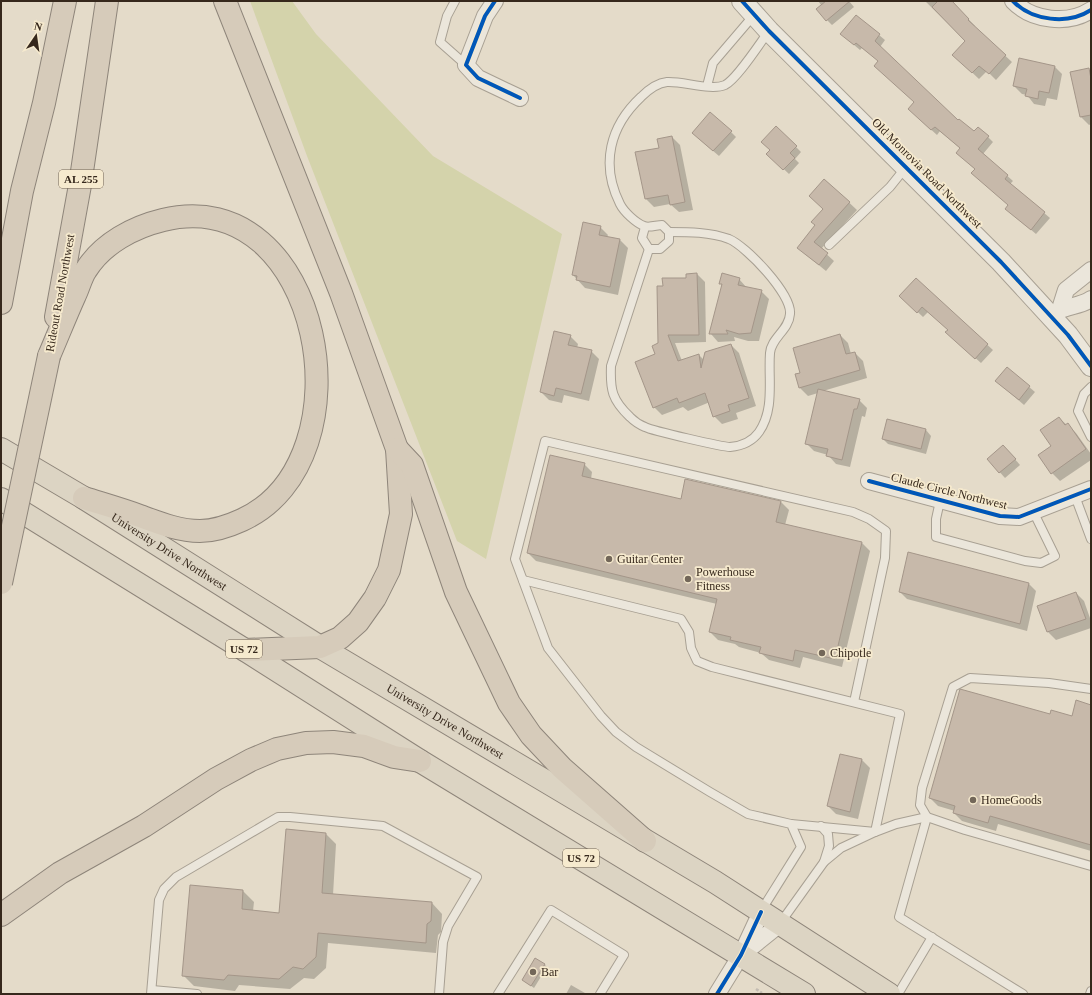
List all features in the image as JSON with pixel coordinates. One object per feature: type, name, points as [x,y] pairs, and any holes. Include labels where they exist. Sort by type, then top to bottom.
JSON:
[{"type":"highway","points":[[1,303],[22,191],[44,103],[65,1]]},
{"type":"highway","name":"Rideout Road Northwest","points":[[1,583],[49,356],[80,185],[107,1]]},
{"type":"highway","points":[[225,1],[341,293],[397,449],[400,514],[389,570],[375,598],[358,622],[340,638],[320,647],[246,650]]},
{"type":"highway","points":[[49,356],[86,270],[103,250],[121,237],[145,224],[176,217],[203,217],[244,228],[260,240],[284,267],[305,310],[314,350],[316,397],[313,427],[304,454],[289,481],[272,500],[255,514],[229,526],[200,531],[171,527],[84,498]]},
{"type":"highway","name":"University Drive Northwest","points":[[1,449],[84,498],[320,647],[761,912],[889,994]]},
{"type":"highway","points":[[397,449],[412,465],[456,592],[509,703],[531,735],[562,768],[645,841]]},
{"type":"highway","name":"US 72","points":[[1,499],[246,650],[420,761],[804,994]]},
{"type":"highway","points":[[1,915],[60,873],[144,826],[216,778],[251,760],[277,749],[306,743],[333,742],[364,746],[394,757],[420,761]]},
{"type":"street","points":[[494,1],[483,21],[466,66],[478,78],[520,98]]},
{"type":"street","points":[[1013,1],[1028,13],[1046,19],[1073,18],[1091,10]]},
{"type":"street","name":"Old Monrovia Road Northwest","points":[[748,8],[986,246],[1056,313],[1068,335],[1091,366]]},
{"type":"street","points":[[1056,313],[1066,290],[1091,270]]},
{"type":"street","points":[[1056,313],[1084,304],[1091,299]]},
{"type":"street","name":"Claude Circle Northwest","points":[[869,481],[1000,516],[1019,517],[1091,489]]},
{"type":"street","points":[[717,994],[741,955],[761,912]]},
{"type":"street","points":[[741,955],[780,924]]},
{"type":"lane","points":[[455,1],[447,16],[440,42],[466,66]]},
{"type":"lane","points":[[707,86],[713,63],[748,8]]},
{"type":"lane","points":[[648,249],[660,249],[669,241],[669,232],[662,224],[645,227],[636,222],[622,207],[612,188],[609,170],[610,154],[620,120],[650,88],[667,82],[707,86],[725,85],[736,76],[770,31]]},
{"type":"lane","points":[[829,245],[890,187],[906,166]]},
{"type":"lane","points":[[645,227],[642,238],[648,249],[611,366],[610,386],[618,404],[631,418],[645,428],[729,447],[746,444],[759,433],[767,414],[770,400],[768,374],[770,349],[788,326],[791,312],[784,294],[761,264],[730,240],[696,232],[669,232]]},
{"type":"lane","points":[[1091,387],[1084,394],[1078,411],[1091,437]]},
{"type":"lane","points":[[854,702],[885,558],[886,531],[869,519],[854,512],[545,441],[515,559],[548,648],[601,716],[616,732],[636,747],[748,814],[791,824],[875,832]]},
{"type":"lane","points":[[1075,496],[1091,539]]},
{"type":"lane","points":[[940,501],[936,520],[936,537],[1025,561],[1042,563],[1055,556],[1033,511]]},
{"type":"lane","points":[[523,580],[680,619],[690,632],[691,648],[697,661],[712,667],[900,714],[875,832]]},
{"type":"lane","points":[[1024,994],[900,917],[927,817],[920,805],[922,788],[954,687],[970,678],[1049,683],[1091,689]]},
{"type":"lane","points":[[197,994],[152,992],[159,900],[164,889],[176,877],[278,817],[383,826],[476,877],[448,926],[443,942],[439,994]]},
{"type":"lane","points":[[780,924],[824,862],[841,848],[896,824],[927,817],[965,830],[1091,866]]},
{"type":"lane","points":[[761,912],[801,848],[791,824]]},
{"type":"lane","points":[[821,826],[828,834],[829,846],[824,862]]},
{"type":"lane","points":[[498,994],[551,910],[624,955],[600,994]]},
{"type":"lane","points":[[898,994],[932,937]]},
{"type":"path","points":[[756,989],[762,993],[761,994]]},
{"type":"green space","points":[[250,1],[292,1],[316,34],[433,156],[562,234],[486,559],[457,541],[307,156]]},
{"type":"building","points":[[826,1],[850,1],[826,21],[816,9]]},
{"type":"building","points":[[938,1],[952,1],[969,19],[968,20],[1006,55],[989,74],[979,66],[972,73],[952,55],[965,41],[932,7]]},
{"type":"building","points":[[856,15],[880,34],[875,41],[958,120],[959,119],[974,131],[978,127],[989,136],[978,149],[1008,175],[1005,179],[1045,212],[1031,230],[1005,209],[1008,205],[971,173],[975,169],[956,153],[960,148],[935,127],[931,130],[908,109],[914,102],[874,66],[878,61],[856,43],[854,45],[840,34]]},
{"type":"building","points":[[1019,58],[1055,66],[1049,93],[1039,91],[1038,99],[1025,96],[1027,89],[1013,86]]},
{"type":"building","points":[[1089,68],[1091,79],[1091,115],[1080,117],[1070,72]]},
{"type":"building","points":[[710,112],[732,131],[713,151],[692,133]]},
{"type":"building","points":[[776,126],[797,146],[790,153],[795,158],[783,170],[766,154],[770,150],[761,142]]},
{"type":"building","points":[[672,136],[685,202],[670,205],[668,195],[645,199],[635,152],[659,148],[657,139]]},
{"type":"building","points":[[824,179],[850,202],[814,242],[828,253],[819,265],[797,248],[815,225],[811,222],[823,209],[809,196]]},
{"type":"building","points":[[583,222],[601,226],[599,235],[620,239],[610,287],[576,280],[577,276],[572,275]]},
{"type":"building","points":[[697,273],[699,335],[668,335],[678,361],[699,354],[701,368],[705,352],[731,344],[749,398],[728,405],[730,411],[713,417],[705,393],[679,403],[677,398],[653,408],[635,362],[655,354],[652,346],[658,343],[657,286],[663,286],[662,278],[686,278],[686,274]]},
{"type":"building","points":[[722,273],[740,278],[738,285],[762,290],[751,333],[739,334],[726,330],[728,334],[709,334],[722,284],[719,284]]},
{"type":"building","points":[[916,278],[988,344],[975,359],[945,332],[948,330],[922,307],[917,313],[899,296]]},
{"type":"building","points":[[554,331],[571,335],[568,345],[592,350],[581,394],[556,388],[554,396],[540,392]]},
{"type":"building","points":[[840,334],[846,354],[855,352],[860,370],[799,388],[795,374],[800,373],[793,348]]},
{"type":"building","points":[[1007,367],[1030,386],[1019,400],[995,381]]},
{"type":"building","points":[[818,389],[860,399],[857,409],[854,409],[842,460],[826,456],[828,449],[805,444]]},
{"type":"building","points":[[1059,417],[1065,425],[1068,423],[1086,449],[1051,474],[1038,455],[1051,446],[1040,430]]},
{"type":"building","points":[[887,419],[926,429],[921,449],[882,439]]},
{"type":"building","points":[[1003,445],[1016,459],[999,473],[987,459]]},
{"type":"building","points":[[550,455],[585,463],[582,476],[681,499],[685,479],[781,501],[776,522],[862,542],[835,659],[795,650],[793,661],[759,653],[761,647],[730,640],[731,637],[709,632],[717,599],[527,553]]},
{"type":"building","points":[[908,552],[1029,583],[1020,624],[899,592]]},
{"type":"building","points":[[1076,592],[1086,619],[1047,632],[1037,606]]},
{"type":"building","points":[[960,689],[1050,714],[1051,710],[1072,716],[1076,700],[1091,705],[1091,845],[990,816],[988,823],[953,813],[955,806],[929,798]]},
{"type":"building","points":[[840,754],[862,759],[850,812],[827,806]]},
{"type":"building","points":[[286,829],[326,833],[322,893],[432,902],[431,921],[427,924],[426,943],[318,933],[316,957],[303,969],[293,967],[279,979],[228,975],[224,980],[182,976],[190,885],[243,890],[242,909],[279,913]]},
{"type":"building","name":"Bar","points":[[535,958],[545,964],[531,986],[522,980]]},
{"type":"cycle path","points":[[495,1],[485,16],[466,65],[478,78],[520,98]]},
{"type":"cycle path","points":[[742,1],[769,31],[1001,262],[1068,335],[1091,366]]},
{"type":"cycle path","points":[[1013,1],[1030,13],[1050,19],[1072,18],[1091,10]]},
{"type":"cycle path","points":[[869,481],[1000,516],[1019,517],[1091,489]]},
{"type":"cycle path","points":[[717,994],[741,955],[761,912]]},
{"type":"place","name":"Guitar Center","points":[[609,559]]},
{"type":"place","name":"Powerhouse Fitness","points":[[688,579]]},
{"type":"place","name":"Chipotle","points":[[822,653]]},
{"type":"place","name":"HomeGoods","points":[[973,800]]},
{"type":"place","name":"Bar","points":[[533,972]]}]
